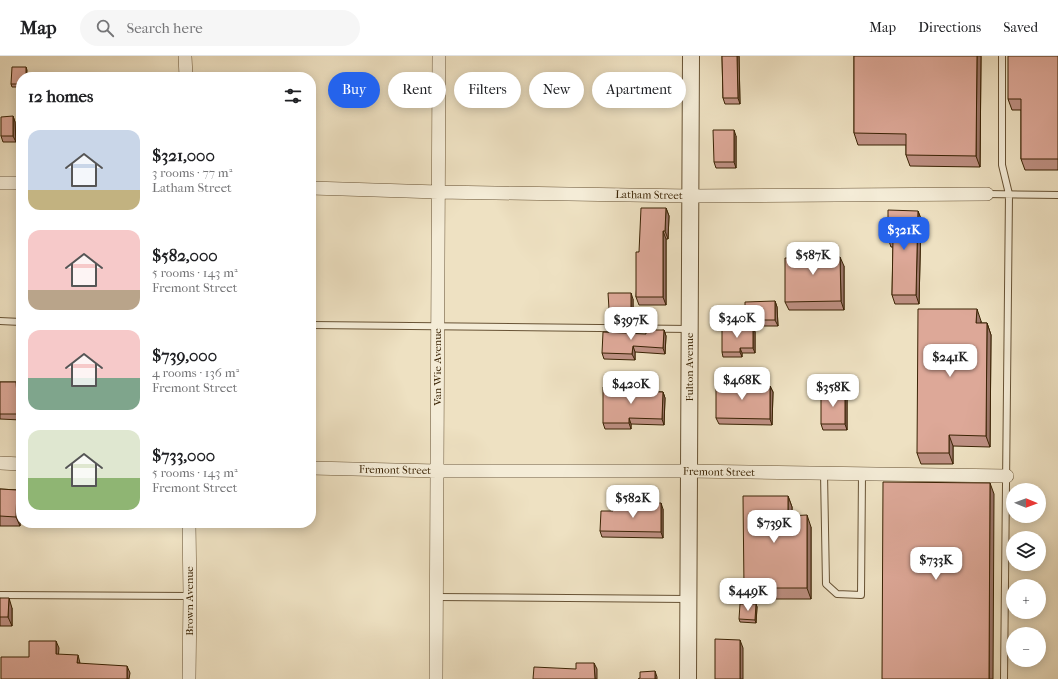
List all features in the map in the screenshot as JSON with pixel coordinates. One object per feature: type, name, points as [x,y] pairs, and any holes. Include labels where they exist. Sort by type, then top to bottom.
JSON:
[{"type":"street","points":[[185,56],[186,72]]},
{"type":"street","name":"Van Wie Avenue","points":[[436,679],[439,56]]},
{"type":"street","name":"Fulton Avenue","points":[[688,679],[691,56]]},
{"type":"street","points":[[0,183],[16,183]]},
{"type":"street","name":"Latham Street","points":[[316,188],[438,192],[690,196],[987,194]]},
{"type":"street","points":[[0,463],[16,464]]},
{"type":"street","name":"Fremont Street","points":[[316,468],[437,471],[689,471],[1007,476]]},
{"type":"street","name":"Brown Avenue","points":[[189,528],[189,679]]},
{"type":"lane","points":[[1002,56],[1002,165],[1009,194],[1004,679]]},
{"type":"lane","points":[[987,194],[1058,195]]},
{"type":"lane","points":[[0,321],[16,322]]},
{"type":"lane","points":[[316,325],[690,329]]},
{"type":"lane","points":[[824,473],[826,584],[837,594],[861,595],[862,474]]},
{"type":"lane","points":[[0,595],[190,596]]},
{"type":"lane","points":[[436,597],[688,599]]},
{"type":"building","points":[[722,56],[737,56],[738,98],[723,98]]},
{"type":"building","points":[[854,56],[977,56],[976,156],[906,155],[906,134],[854,133]]},
{"type":"building","points":[[1008,56],[1058,56],[1058,159],[1021,159],[1021,99],[1008,99]]},
{"type":"building","points":[[12,67],[26,67],[26,72],[16,72],[16,84],[11,84]]},
{"type":"building","points":[[13,116],[13,136],[1,136],[1,117]]},
{"type":"building","points":[[713,130],[734,130],[734,162],[714,162]]},
{"type":"building","points":[[641,208],[666,208],[665,231],[663,231],[663,297],[636,297],[636,252],[639,252]]},
{"type":"building","points":[[888,210],[918,211],[916,295],[892,295],[893,238],[888,238]]},
{"type":"building","points":[[801,243],[824,243],[824,257],[840,257],[841,301],[785,302],[785,258],[801,258]]},
{"type":"building","points":[[608,293],[631,293],[631,309],[609,309]]},
{"type":"building","points":[[775,301],[775,320],[745,320],[745,302]]},
{"type":"building","points":[[918,309],[977,309],[976,323],[987,323],[986,436],[949,435],[949,453],[917,453]]},
{"type":"building","points":[[722,327],[753,327],[753,348],[740,348],[740,352],[722,352]]},
{"type":"building","points":[[646,330],[664,330],[663,348],[633,346],[632,354],[602,353],[603,332],[646,334]]},
{"type":"building","points":[[716,381],[735,381],[735,386],[770,386],[770,419],[716,418]]},
{"type":"building","points":[[0,382],[16,382],[16,414],[0,414]]},
{"type":"building","points":[[603,387],[629,387],[629,391],[663,392],[662,419],[629,418],[629,423],[603,423]]},
{"type":"building","points":[[821,393],[845,393],[845,424],[821,424]]},
{"type":"building","points":[[883,482],[990,483],[989,679],[882,679]]},
{"type":"building","points":[[0,489],[16,490],[16,517],[0,516]]},
{"type":"building","points":[[743,496],[788,496],[788,516],[807,515],[807,588],[744,588]]},
{"type":"building","points":[[641,503],[661,503],[661,532],[600,531],[601,511],[613,511],[613,505],[641,506]]},
{"type":"building","points":[[0,598],[9,598],[8,617],[0,617]]},
{"type":"building","points":[[740,604],[756,604],[755,620],[739,619]]},
{"type":"building","points":[[715,639],[740,640],[740,679],[715,679]]},
{"type":"building","points":[[29,641],[56,641],[56,654],[78,655],[77,663],[127,666],[127,679],[1,679],[1,657],[29,657]]},
{"type":"building","points":[[576,663],[594,663],[595,679],[533,679],[534,667],[576,669]]},
{"type":"building","points":[[655,671],[655,679],[638,679],[640,678],[640,672]]}]
